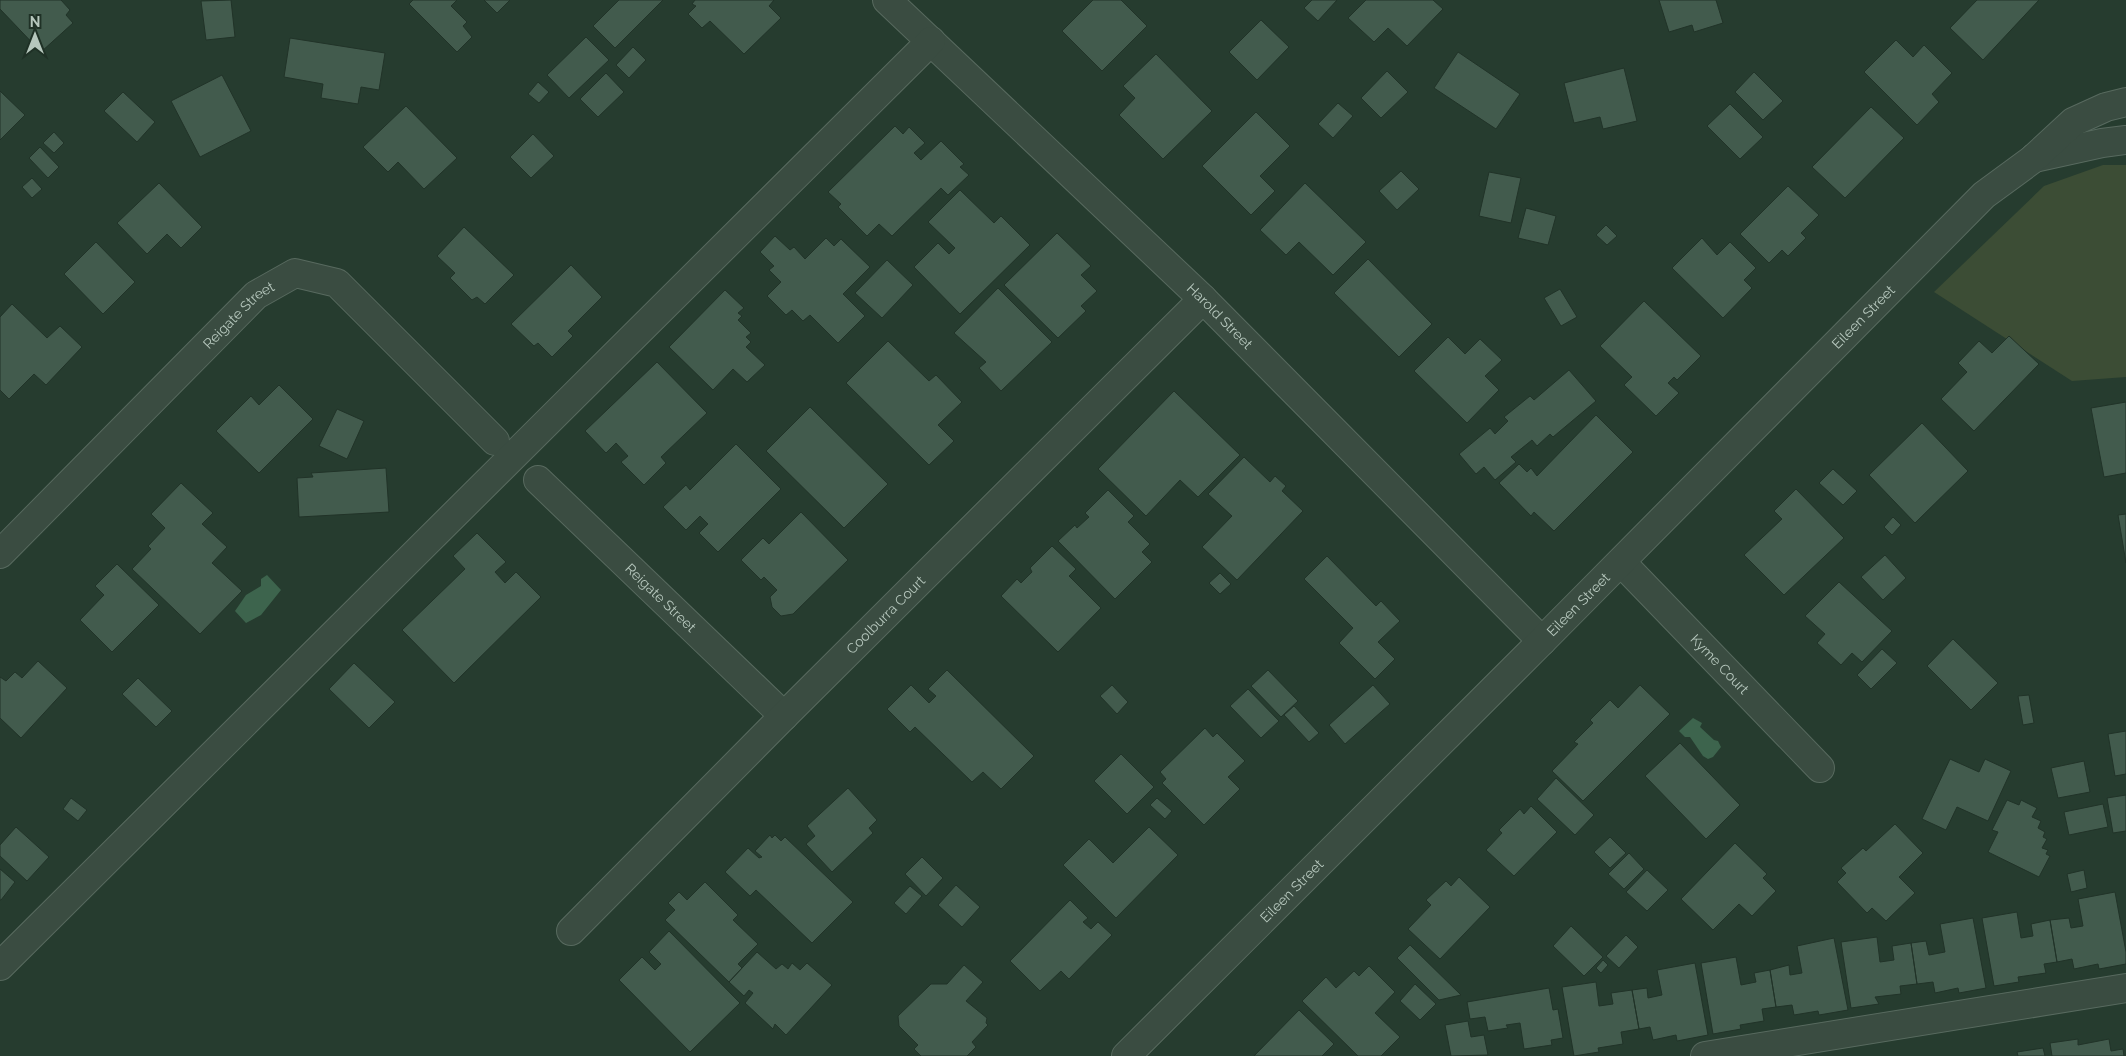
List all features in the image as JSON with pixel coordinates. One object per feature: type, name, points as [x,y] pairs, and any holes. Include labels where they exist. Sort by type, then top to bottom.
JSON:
[{"type":"street","name":"Harold Street","points":[[887,0],[1203,299],[1542,642]]},
{"type":"street","points":[[0,966],[931,42]]},
{"type":"street","name":"Eileen Street","points":[[1126,1056],[1542,642],[1984,195],[2033,159],[2073,122],[2126,102]]},
{"type":"street","name":"Eileen Street","points":[[2033,159],[2102,143],[2126,140]]},
{"type":"street","name":"Reigate Street","points":[[0,554],[256,295],[296,273],[337,283],[495,441]]},
{"type":"street","name":"Coolburra Court","points":[[571,931],[1203,299]]},
{"type":"street","name":"Reigate Street","points":[[538,480],[784,716]]},
{"type":"street","name":"Kyme Court","points":[[1621,562],[1820,768]]},
{"type":"street","points":[[1705,1056],[2126,988]]},
{"type":"shaded area","points":[[2103,165],[2126,165],[2126,377],[2072,381],[1934,292],[2044,186]]},
{"type":"shaded area","points":[[267,575],[281,590],[261,615],[246,623],[235,611],[246,595],[261,586],[261,579]]},
{"type":"shaded area","points":[[1693,718],[1702,723],[1700,727],[1714,740],[1718,741],[1721,747],[1713,757],[1708,759],[1703,756],[1690,737],[1685,737],[1679,731]]},
{"type":"building","points":[[0,0],[61,0],[70,10],[66,15],[73,23],[41,52],[0,9]]},
{"type":"building","points":[[231,0],[235,37],[206,40],[201,1]]},
{"type":"building","points":[[413,0],[457,0],[451,6],[467,22],[463,26],[472,37],[457,52],[409,4]]},
{"type":"building","points":[[484,0],[510,0],[497,13]]},
{"type":"building","points":[[619,0],[663,0],[615,48],[593,26]]},
{"type":"building","points":[[695,0],[774,0],[769,6],[781,18],[744,54],[710,21],[702,28],[688,14],[696,6],[692,4]]},
{"type":"building","points":[[1093,0],[1121,0],[1147,26],[1102,71],[1062,31]]},
{"type":"building","points":[[1312,0],[1337,0],[1318,21],[1304,8]]},
{"type":"building","points":[[1366,0],[1433,0],[1443,9],[1407,46],[1388,28],[1374,42],[1348,18]]},
{"type":"building","points":[[1659,0],[1716,0],[1723,23],[1694,32],[1692,25],[1669,32]]},
{"type":"building","points":[[1977,0],[2039,0],[1983,60],[1950,28]]},
{"type":"building","points":[[1261,20],[1289,47],[1257,80],[1229,52]]},
{"type":"building","points":[[586,37],[609,60],[569,98],[547,75]]},
{"type":"building","points":[[290,38],[385,53],[379,90],[361,87],[358,104],[321,98],[323,84],[284,77]]},
{"type":"building","points":[[1896,40],[1913,57],[1924,45],[1952,73],[1932,94],[1939,102],[1917,125],[1864,72]]},
{"type":"building","points":[[633,47],[646,60],[629,78],[616,65]]},
{"type":"building","points":[[1458,52],[1520,94],[1496,129],[1434,88]]},
{"type":"building","points":[[1156,54],[1212,111],[1163,159],[1119,115],[1135,98],[1123,86]]},
{"type":"building","points":[[1624,68],[1637,121],[1603,129],[1600,117],[1574,123],[1564,83]]},
{"type":"building","points":[[1387,71],[1408,92],[1381,118],[1361,98]]},
{"type":"building","points":[[1754,72],[1783,101],[1763,120],[1735,92]]},
{"type":"building","points":[[606,73],[624,92],[598,117],[580,99]]},
{"type":"building","points":[[222,75],[251,131],[200,157],[171,101]]},
{"type":"building","points":[[538,82],[549,92],[539,103],[528,94]]},
{"type":"building","points":[[0,91],[25,115],[0,140]]},
{"type":"building","points":[[123,92],[155,122],[137,142],[104,111]]},
{"type":"building","points":[[1338,103],[1353,116],[1333,138],[1318,124]]},
{"type":"building","points":[[1730,104],[1763,137],[1740,159],[1707,126]]},
{"type":"building","points":[[406,106],[457,158],[424,189],[398,162],[388,172],[363,147]]},
{"type":"building","points":[[1871,107],[1904,138],[1845,198],[1812,167]]},
{"type":"building","points":[[1256,112],[1290,146],[1260,176],[1275,191],[1251,215],[1202,166]]},
{"type":"building","points":[[895,126],[903,134],[909,127],[925,143],[914,153],[921,160],[941,141],[964,164],[960,167],[969,175],[948,195],[941,188],[892,236],[879,224],[867,236],[838,207],[841,204],[828,192]]},
{"type":"building","points":[[54,132],[64,143],[54,153],[43,143]]},
{"type":"building","points":[[533,134],[554,156],[531,178],[510,157]]},
{"type":"building","points":[[40,147],[59,167],[48,178],[29,158]]},
{"type":"building","points":[[1401,171],[1419,189],[1397,210],[1379,191]]},
{"type":"building","points":[[1489,172],[1521,178],[1511,223],[1479,216]]},
{"type":"building","points":[[32,178],[42,189],[32,198],[22,187]]},
{"type":"building","points":[[159,183],[202,227],[181,248],[167,234],[147,254],[117,223]]},
{"type":"building","points":[[1305,183],[1366,242],[1333,275],[1299,242],[1286,255],[1260,230]]},
{"type":"building","points":[[1788,186],[1819,215],[1801,233],[1806,238],[1788,256],[1782,250],[1769,263],[1740,234]]},
{"type":"building","points":[[960,190],[994,223],[1001,216],[1030,245],[960,314],[914,267],[938,243],[949,254],[955,248],[928,222]]},
{"type":"building","points":[[1526,208],[1556,216],[1548,245],[1518,238]]},
{"type":"building","points":[[1606,225],[1617,236],[1607,245],[1596,235]]},
{"type":"building","points":[[464,227],[514,275],[485,304],[477,297],[472,300],[450,278],[455,273],[437,256]]},
{"type":"building","points":[[1057,233],[1091,266],[1081,275],[1097,291],[1081,306],[1086,311],[1058,338],[1004,285]]},
{"type":"building","points":[[775,236],[790,250],[794,247],[805,259],[826,238],[834,246],[841,239],[870,267],[843,294],[865,316],[838,343],[810,315],[803,321],[792,310],[786,315],[767,296],[781,282],[769,270],[774,266],[760,252]]},
{"type":"building","points":[[1702,238],[1717,255],[1730,242],[1756,268],[1744,280],[1752,288],[1723,318],[1672,268]]},
{"type":"building","points":[[96,242],[135,282],[103,314],[64,274]]},
{"type":"building","points":[[1368,259],[1432,324],[1399,357],[1334,293]]},
{"type":"building","points":[[887,260],[913,285],[882,318],[855,293]]},
{"type":"building","points":[[571,265],[602,297],[568,331],[573,336],[552,357],[538,343],[534,346],[511,324]]},
{"type":"building","points":[[998,288],[1052,342],[1001,391],[979,368],[986,362],[954,333]]},
{"type":"building","points":[[1560,289],[1577,317],[1561,326],[1544,298]]},
{"type":"building","points":[[725,290],[744,308],[738,313],[742,316],[738,320],[751,333],[746,337],[751,342],[746,347],[765,365],[747,382],[733,369],[713,390],[669,347]]},
{"type":"building","points":[[1644,301],[1701,356],[1677,380],[1674,377],[1668,383],[1679,393],[1656,416],[1624,385],[1632,377],[1600,346]]},
{"type":"building","points":[[12,304],[47,338],[60,326],[82,347],[46,385],[34,374],[9,399],[0,390],[0,317]]},
{"type":"building","points":[[2009,336],[2039,364],[1974,431],[1941,399],[1967,372],[1958,363],[1979,341],[1992,353]]},
{"type":"building","points":[[1448,337],[1465,354],[1480,339],[1502,360],[1485,376],[1499,390],[1467,423],[1414,371]]},
{"type":"building","points":[[888,341],[929,381],[936,375],[962,402],[938,425],[954,441],[929,465],[846,383]]},
{"type":"building","points":[[657,362],[707,413],[661,457],[666,463],[644,485],[621,462],[628,456],[616,443],[606,453],[585,431]]},
{"type":"building","points":[[1569,370],[1596,401],[1553,437],[1550,434],[1537,446],[1532,440],[1511,457],[1516,462],[1495,480],[1484,467],[1476,474],[1459,454],[1490,428],[1495,434],[1508,421],[1504,417],[1530,396],[1534,400]]},
{"type":"building","points":[[279,385],[313,419],[259,473],[216,431],[251,396],[259,405]]},
{"type":"building","points":[[1174,391],[1240,455],[1198,497],[1180,480],[1146,516],[1098,469]]},
{"type":"building","points":[[2126,402],[2126,473],[2104,477],[2091,408]]},
{"type":"building","points":[[810,407],[888,484],[844,528],[766,451]]},
{"type":"building","points":[[337,409],[364,421],[347,459],[319,446]]},
{"type":"building","points":[[1596,415],[1633,452],[1554,531],[1534,512],[1531,516],[1499,483],[1519,464],[1527,472],[1531,468],[1537,476]]},
{"type":"building","points":[[1922,423],[1968,471],[1915,523],[1869,475]]},
{"type":"building","points":[[736,444],[781,489],[718,552],[699,533],[708,524],[700,516],[686,530],[663,507],[686,485],[690,490]]},
{"type":"building","points":[[1244,457],[1270,482],[1275,476],[1286,486],[1282,491],[1303,511],[1237,580],[1202,547],[1232,516],[1208,494]]},
{"type":"building","points":[[386,468],[389,512],[299,517],[297,478],[313,477],[311,473]]},
{"type":"building","points":[[1833,469],[1857,491],[1843,505],[1819,483]]},
{"type":"building","points":[[181,483],[213,513],[202,524],[227,547],[212,563],[242,591],[200,634],[132,569],[151,549],[148,546],[165,528],[151,514]]},
{"type":"building","points":[[1796,489],[1844,538],[1784,595],[1744,555],[1782,519],[1774,511]]},
{"type":"building","points":[[1108,490],[1134,516],[1128,522],[1150,544],[1142,552],[1152,562],[1115,599],[1058,541],[1075,525],[1077,528],[1089,517],[1085,513]]},
{"type":"building","points":[[801,512],[848,560],[793,614],[781,616],[772,607],[770,597],[777,590],[764,577],[761,580],[741,560],[763,538],[769,544]]},
{"type":"building","points":[[2126,514],[2126,563],[2118,515]]},
{"type":"building","points":[[1893,517],[1901,525],[1892,535],[1884,527]]},
{"type":"building","points":[[477,533],[506,562],[495,572],[505,583],[516,572],[541,597],[454,683],[402,630],[465,569],[453,556]]},
{"type":"building","points":[[1052,546],[1076,569],[1069,576],[1101,608],[1058,652],[1001,596],[1017,579],[1021,583],[1032,572],[1030,568]]},
{"type":"building","points":[[1885,555],[1906,578],[1883,600],[1861,577]]},
{"type":"building","points":[[1327,556],[1376,606],[1381,601],[1400,621],[1378,642],[1395,659],[1375,679],[1339,643],[1353,628],[1304,579]]},
{"type":"building","points":[[117,564],[159,605],[112,652],[80,620],[104,595],[95,586]]},
{"type":"building","points":[[1220,573],[1231,584],[1220,594],[1209,583]]},
{"type":"building","points":[[1839,582],[1892,631],[1862,662],[1852,653],[1841,665],[1817,643],[1825,634],[1805,616]]},
{"type":"building","points":[[1953,639],[1998,683],[1971,710],[1927,666]]},
{"type":"building","points":[[1882,649],[1897,663],[1871,689],[1857,675]]},
{"type":"building","points":[[38,661],[67,688],[21,738],[0,718],[0,677],[6,681],[15,672],[22,678]]},
{"type":"building","points":[[354,663],[395,702],[369,728],[329,689]]},
{"type":"building","points":[[947,670],[1034,756],[1001,789],[983,772],[972,782],[915,727],[910,732],[887,709],[911,685],[929,703],[936,696],[928,689]]},
{"type":"building","points":[[1268,670],[1298,701],[1281,717],[1251,686]]},
{"type":"building","points":[[138,678],[172,711],[156,727],[122,694]]},
{"type":"building","points":[[1112,685],[1128,702],[1117,714],[1100,696]]},
{"type":"building","points":[[1373,685],[1390,704],[1345,744],[1329,725]]},
{"type":"building","points":[[1640,685],[1670,714],[1583,801],[1552,771],[1578,744],[1574,742],[1593,723],[1590,720],[1610,700],[1618,708]]},
{"type":"building","points":[[1248,689],[1279,721],[1261,738],[1230,706]]},
{"type":"building","points":[[2029,695],[2034,723],[2023,725],[2018,696]]},
{"type":"building","points":[[1294,706],[1319,733],[1309,742],[1284,715]]},
{"type":"building","points":[[1205,728],[1213,737],[1217,733],[1245,761],[1228,777],[1240,789],[1204,825],[1162,783],[1166,779],[1160,772]]},
{"type":"building","points":[[2126,731],[2126,774],[2115,776],[2108,734]]},
{"type":"building","points":[[1680,743],[1740,805],[1706,839],[1645,776]]},
{"type":"building","points":[[1121,754],[1154,787],[1127,814],[1094,781]]},
{"type":"building","points":[[1950,759],[1979,772],[1985,759],[2011,771],[1988,821],[1957,807],[1946,830],[1922,819]]},
{"type":"building","points":[[2084,761],[2090,792],[2058,798],[2051,768]]},
{"type":"building","points":[[1556,778],[1594,815],[1575,835],[1537,799]]},
{"type":"building","points":[[848,788],[877,820],[869,828],[873,833],[832,872],[806,844],[815,836],[807,826]]},
{"type":"building","points":[[2126,795],[2126,831],[2113,833],[2107,798]]},
{"type":"building","points":[[71,798],[87,810],[78,821],[63,809]]},
{"type":"building","points":[[1157,798],[1172,811],[1165,819],[1150,805]]},
{"type":"building","points":[[2007,800],[2019,805],[2021,800],[2037,808],[2032,817],[2041,821],[2038,828],[2045,832],[2043,837],[2047,839],[2042,848],[2048,850],[2046,854],[2050,856],[2039,877],[1988,852],[1998,832],[1992,830]]},
{"type":"building","points":[[2103,804],[2108,827],[2069,835],[2064,812]]},
{"type":"building","points":[[1531,806],[1557,832],[1514,876],[1486,850],[1502,833],[1499,830],[1520,809],[1524,814]]},
{"type":"building","points":[[1895,824],[1923,853],[1899,877],[1915,893],[1886,921],[1872,908],[1867,913],[1837,882],[1846,873],[1841,868],[1863,848],[1866,851]]},
{"type":"building","points":[[16,827],[49,857],[27,881],[0,856],[0,845]]},
{"type":"building","points":[[1149,827],[1178,855],[1116,918],[1063,865],[1089,839],[1113,863]]},
{"type":"building","points":[[770,835],[772,838],[775,835],[781,841],[785,837],[853,902],[812,943],[756,890],[750,896],[725,872],[748,848],[759,858],[762,857],[755,851]]},
{"type":"building","points":[[1610,837],[1626,853],[1610,868],[1594,852]]},
{"type":"building","points":[[1735,843],[1767,874],[1763,878],[1776,891],[1752,916],[1739,904],[1713,930],[1681,899]]},
{"type":"building","points":[[1629,853],[1644,869],[1624,889],[1608,874]]},
{"type":"building","points":[[922,857],[943,878],[926,896],[905,874]]},
{"type":"building","points":[[0,869],[15,882],[1,900],[0,900]]},
{"type":"building","points":[[1647,870],[1668,890],[1647,911],[1626,892]]},
{"type":"building","points":[[2084,870],[2087,888],[2071,892],[2067,874]]},
{"type":"building","points":[[1459,877],[1490,907],[1440,959],[1408,929],[1431,905],[1426,900],[1446,881],[1451,886]]},
{"type":"building","points":[[705,882],[738,915],[733,920],[758,944],[738,964],[742,968],[729,982],[665,920],[675,910],[668,903],[679,892],[687,900]]},
{"type":"building","points":[[956,885],[980,907],[962,927],[938,905]]},
{"type":"building","points":[[910,886],[922,896],[906,914],[894,903]]},
{"type":"building","points":[[2115,892],[2126,952],[2126,964],[2099,969],[2098,964],[2074,969],[2072,959],[2057,962],[2050,920],[2069,918],[2071,928],[2083,926],[2078,899]]},
{"type":"building","points":[[1070,900],[1088,918],[1083,922],[1091,929],[1098,922],[1112,935],[1069,979],[1061,971],[1040,991],[1010,961]]},
{"type":"building","points":[[2017,912],[2021,938],[2033,936],[2031,924],[2050,920],[2057,962],[2044,964],[2046,973],[2018,977],[2019,982],[1994,986],[1982,918]]},
{"type":"building","points":[[1973,918],[1986,988],[1959,993],[1958,988],[1935,993],[1933,982],[1917,984],[1911,943],[1926,941],[1929,955],[1945,952],[1940,924]]},
{"type":"building","points":[[1571,926],[1603,957],[1584,976],[1553,946]]},
{"type":"building","points":[[669,931],[740,1003],[690,1052],[619,980],[642,957],[655,970],[661,964],[649,952]]},
{"type":"building","points":[[1626,935],[1638,947],[1619,968],[1606,956]]},
{"type":"building","points":[[1877,937],[1880,962],[1894,960],[1892,946],[1911,943],[1917,984],[1900,986],[1901,994],[1875,997],[1879,1004],[1851,1008],[1841,942]]},
{"type":"building","points":[[1834,938],[1848,1010],[1819,1015],[1818,1011],[1794,1015],[1792,1005],[1776,1007],[1770,970],[1789,965],[1790,975],[1802,973],[1797,946]]},
{"type":"building","points":[[1410,945],[1461,995],[1439,1000],[1397,958]]},
{"type":"building","points":[[757,952],[776,969],[782,964],[788,969],[792,963],[800,970],[807,963],[832,985],[786,1035],[775,1024],[773,1029],[745,1003],[753,993],[749,990],[744,996],[729,982]]},
{"type":"building","points":[[1736,957],[1741,985],[1756,982],[1754,973],[1770,970],[1776,1007],[1762,1009],[1764,1021],[1740,1025],[1741,1029],[1713,1034],[1701,963]]},
{"type":"building","points":[[1603,960],[1608,965],[1601,973],[1596,968]]},
{"type":"building","points":[[1695,963],[1708,1035],[1677,1041],[1676,1035],[1653,1040],[1650,1027],[1639,1029],[1632,990],[1647,988],[1648,998],[1662,995],[1657,970]]},
{"type":"building","points":[[964,965],[983,982],[966,1001],[987,1018],[986,1023],[988,1025],[972,1042],[976,1047],[967,1056],[921,1056],[914,1049],[918,1045],[899,1026],[898,1016],[931,984],[947,984]]},
{"type":"building","points":[[1369,966],[1395,992],[1375,1013],[1400,1037],[1381,1056],[1358,1056],[1302,1001],[1326,977],[1336,988],[1354,971],[1359,976]]},
{"type":"building","points":[[1596,982],[1599,1006],[1613,1004],[1611,993],[1632,990],[1639,1029],[1621,1032],[1623,1044],[1598,1048],[1599,1052],[1574,1056],[1562,987]]},
{"type":"building","points":[[1415,984],[1436,1004],[1420,1020],[1400,1001]]},
{"type":"building","points":[[1549,988],[1553,1010],[1558,1009],[1563,1038],[1551,1040],[1552,1045],[1524,1049],[1520,1023],[1506,1025],[1508,1028],[1488,1031],[1485,1017],[1470,1019],[1467,1002]]},
{"type":"building","points":[[1299,1010],[1334,1044],[1322,1056],[1254,1056]]},
{"type":"building","points":[[1468,1021],[1471,1037],[1484,1035],[1488,1055],[1451,1056],[1445,1025]]},
{"type":"building","points":[[2078,1039],[2078,1045],[2109,1039],[2111,1051],[2123,1049],[2124,1056],[2052,1056],[2050,1043]]},
{"type":"building","points":[[2043,1048],[2045,1056],[2018,1056],[2017,1052]]}]
